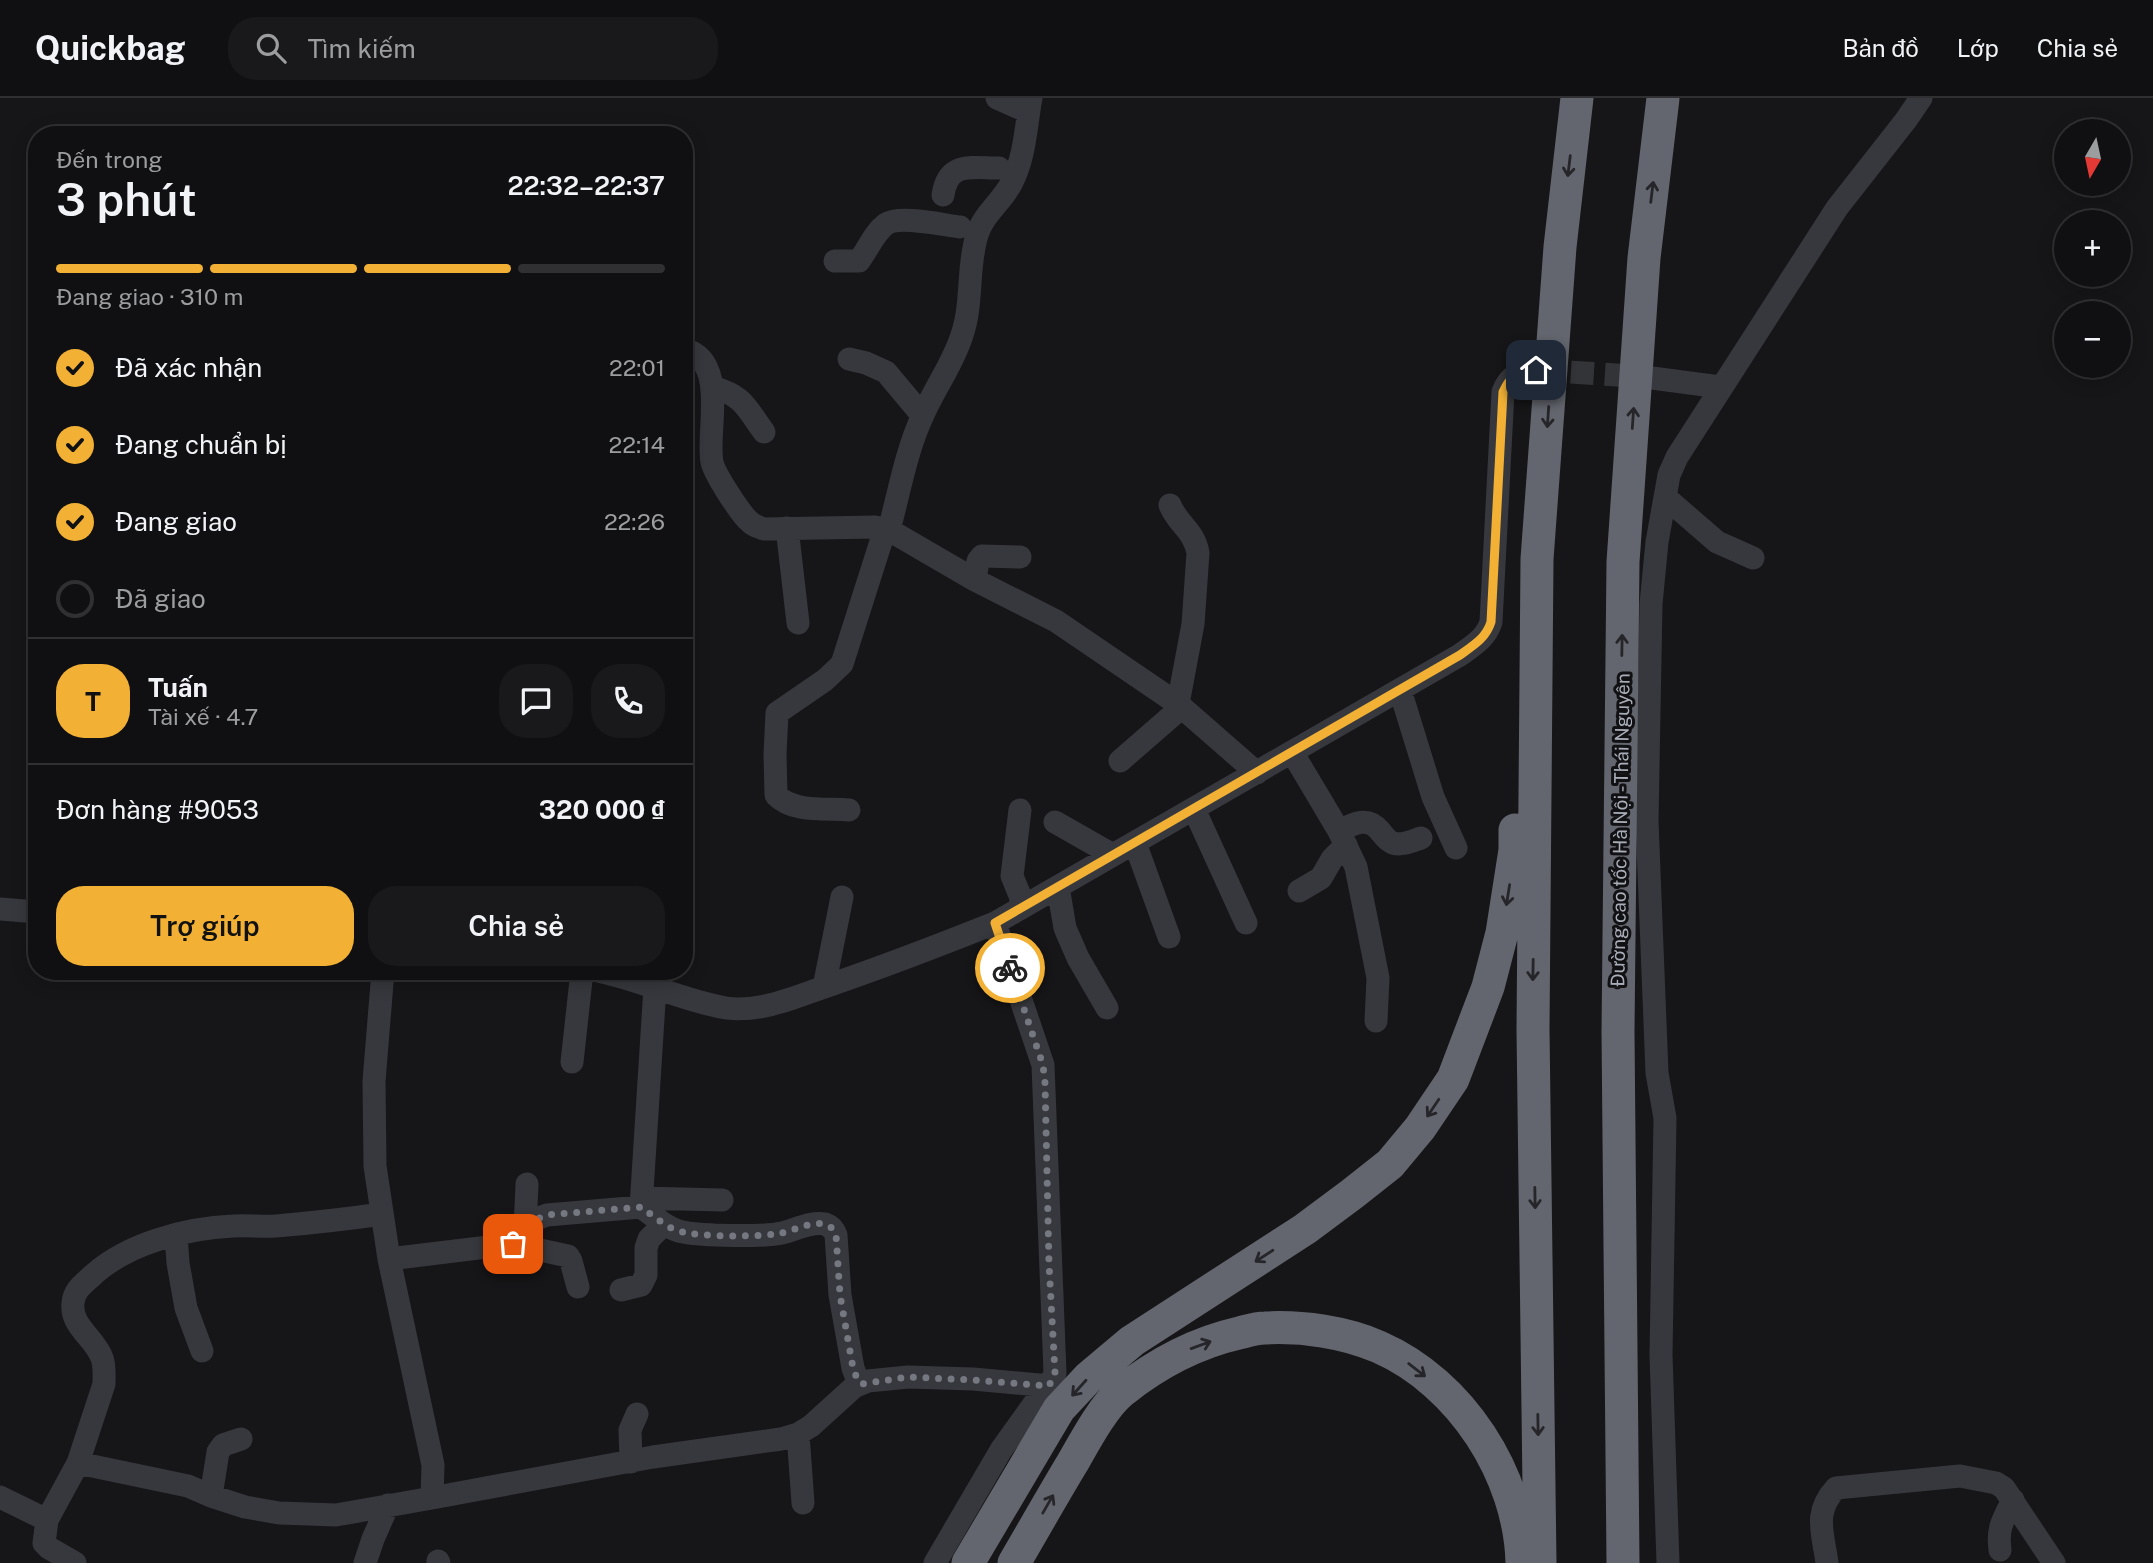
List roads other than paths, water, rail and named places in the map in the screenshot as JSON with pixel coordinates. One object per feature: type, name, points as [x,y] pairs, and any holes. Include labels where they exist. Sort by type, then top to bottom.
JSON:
[{"type":"highway","points":[[968,1563],[1059,1409],[1088,1378],[1132,1342],[1305,1229],[1390,1164],[1420,1128],[1452,1079],[1488,987],[1502,933],[1514,850],[1518,699],[1537,559],[1560,247],[1577,98]]},
{"type":"highway","name":"Đường cao tốc Hà Nội - Thái Nguyên","points":[[1623,1563],[1618,1079],[1622,562],[1644,258],[1663,98]]},
{"type":"highway","points":[[1537,559],[1533,1030],[1540,1563]]},
{"type":"highway","points":[[1618,1079],[1639,1202],[1642,1563]]},
{"type":"highway","points":[[1014,1563],[1090,1432],[1119,1394],[1156,1367],[1190,1349],[1222,1337],[1262,1328],[1300,1328],[1346,1336],[1379,1347],[1412,1365],[1444,1393],[1482,1437],[1498,1468],[1513,1504],[1521,1547],[1521,1563]]},
{"type":"street","points":[[943,195],[945,181],[956,171],[967,168],[1006,170],[1019,164],[1030,105],[997,98]]},
{"type":"street","points":[[1668,1563],[1661,1355],[1665,1118],[1657,1073],[1647,821],[1651,604],[1657,542],[1669,475],[1676,457],[1837,208],[1921,98]]},
{"type":"street","points":[[835,261],[859,261],[866,248],[890,222],[901,220],[969,229],[985,219],[1012,183],[1006,170]]},
{"type":"street","points":[[849,810],[794,806],[785,803],[776,794],[777,713],[825,680],[842,664],[922,415],[958,349],[963,333],[967,318],[973,248],[969,229]]},
{"type":"street","points":[[693,354],[707,368],[712,387],[712,462],[743,515],[752,525],[764,529],[875,527],[887,530],[975,580],[1056,621],[1180,706],[1257,773]]},
{"type":"street","points":[[849,359],[886,372],[922,415]]},
{"type":"street","points":[[630,980],[728,1009],[746,1009],[785,1001],[897,962],[995,923],[1460,655],[1482,639],[1491,622],[1503,392],[1508,380],[1536,370]]},
{"type":"street","points":[[1652,377],[1720,387]]},
{"type":"street","points":[[712,387],[739,398],[764,432]]},
{"type":"street","points":[[1665,497],[1717,542],[1752,558]]},
{"type":"street","points":[[1120,761],[1180,706],[1193,624],[1198,553],[1190,531],[1176,519],[1170,505]]},
{"type":"street","points":[[787,528],[798,623]]},
{"type":"street","points":[[975,580],[978,561],[982,556],[1020,557]]},
{"type":"street","points":[[1400,690],[1433,797],[1456,848]]},
{"type":"street","points":[[1292,752],[1356,867],[1378,978],[1376,1021]]},
{"type":"street","points":[[1194,809],[1246,923]]},
{"type":"street","points":[[1020,810],[1012,876],[1021,898],[1020,909]]},
{"type":"street","points":[[1055,822],[1114,855]]},
{"type":"street","points":[[1299,891],[1321,878],[1342,838],[1353,824],[1374,823],[1394,844],[1421,838]]},
{"type":"street","points":[[1135,843],[1169,937]]},
{"type":"street","points":[[1058,887],[1065,928],[1078,958],[1107,1008]]},
{"type":"street","points":[[824,987],[842,897]]},
{"type":"street","points":[[0,909],[28,911]]},
{"type":"street","points":[[935,1563],[1001,1450],[1049,1386],[1055,1373],[1043,1065],[995,923]]},
{"type":"street","points":[[382,980],[374,1081],[375,1166],[389,1259],[433,1465],[432,1497]]},
{"type":"street","points":[[572,1062],[581,980]]},
{"type":"street","points":[[654,987],[641,1203],[663,1224],[682,1232],[781,1233],[814,1224],[826,1224],[833,1229],[836,1235],[840,1295],[851,1356],[861,1384]]},
{"type":"street","points":[[519,1237],[527,1184]]},
{"type":"street","points":[[519,1237],[534,1220],[547,1215],[641,1203],[722,1200]]},
{"type":"street","points":[[75,1563],[44,1543],[47,1520],[78,1463],[104,1384],[102,1357],[73,1313],[76,1290],[107,1263],[154,1241],[190,1231],[234,1225],[265,1227],[304,1224],[382,1214]]},
{"type":"street","points":[[621,1290],[641,1285],[646,1275],[646,1248],[649,1240],[663,1224]]},
{"type":"street","points":[[176,1235],[186,1308],[202,1351]]},
{"type":"street","points":[[389,1259],[519,1237],[568,1256],[578,1287]]},
{"type":"street","points":[[78,1463],[188,1486],[245,1507],[279,1513],[336,1515],[631,1462],[780,1439],[798,1434],[811,1426],[854,1387],[861,1384],[908,1377],[1049,1386]]},
{"type":"street","points":[[631,1462],[630,1430],[637,1414]]},
{"type":"street","points":[[798,1434],[803,1503]]},
{"type":"street","points":[[211,1496],[218,1452],[223,1445],[241,1439]]},
{"type":"street","points":[[1827,1563],[1821,1512],[1828,1496],[1836,1488],[1960,1476],[1996,1483],[2004,1488],[2054,1563]]},
{"type":"street","points":[[0,1497],[47,1520]]},
{"type":"street","points":[[2000,1550],[2000,1524],[2012,1500]]},
{"type":"street","points":[[365,1563],[388,1505]]},
{"type":"tunnel","points":[[1537,370],[1649,377]]}]
